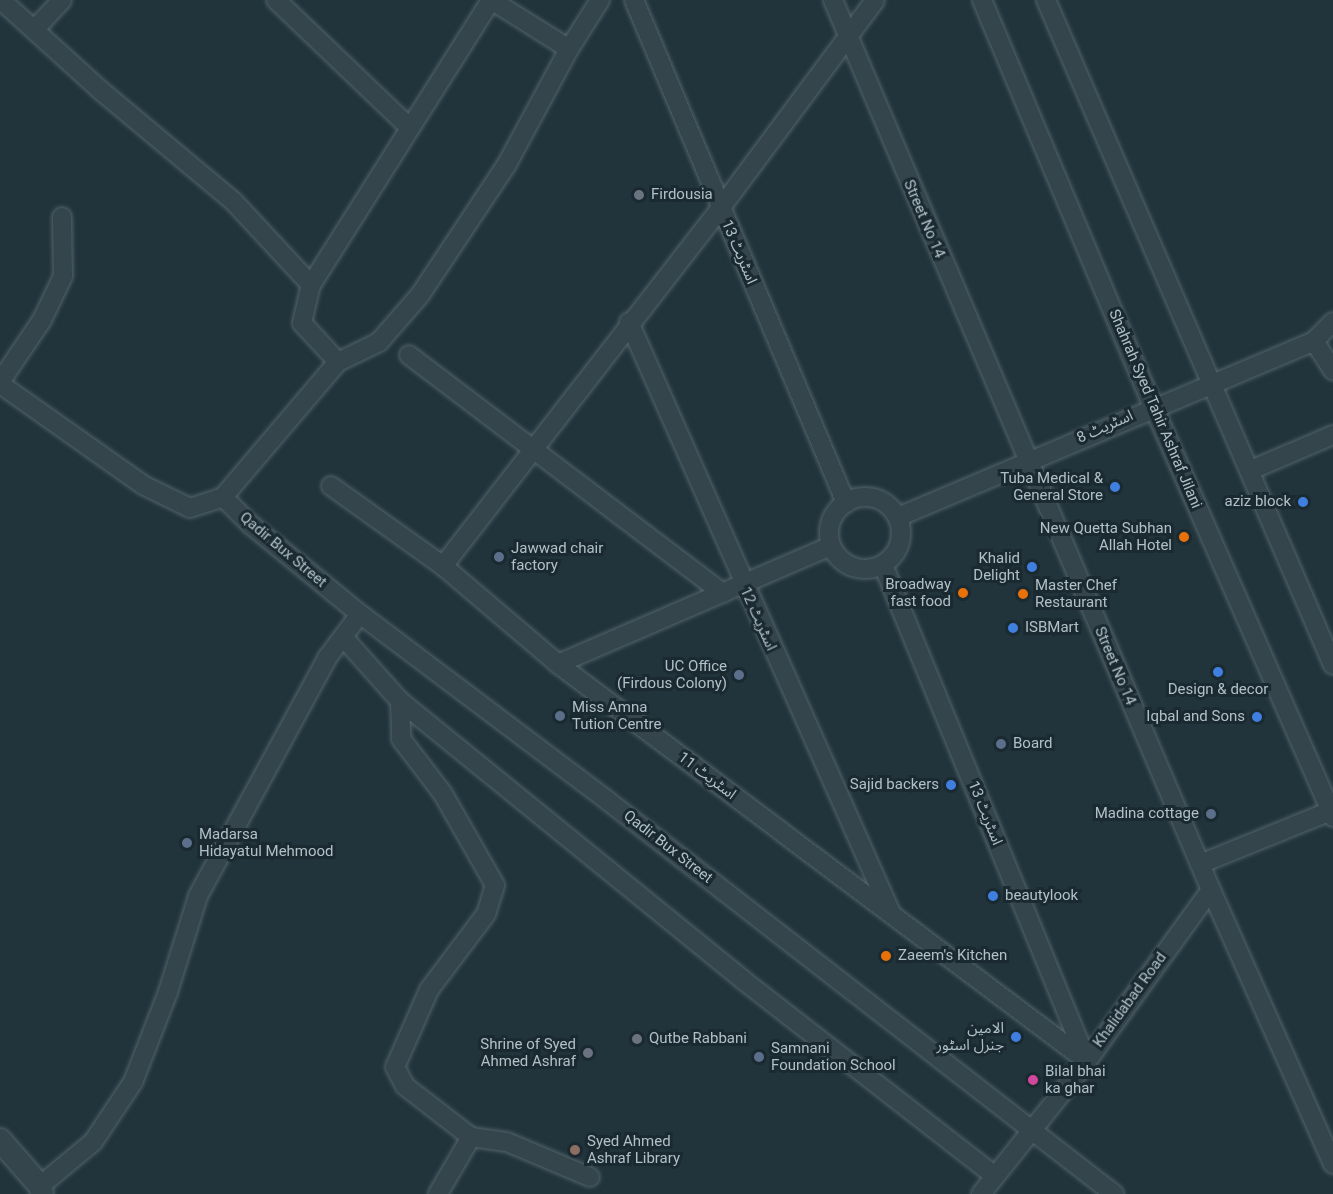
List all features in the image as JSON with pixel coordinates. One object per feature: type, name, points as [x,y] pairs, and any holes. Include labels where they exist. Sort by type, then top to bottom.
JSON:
[{"type":"street","points":[[1,0],[234,202],[311,285]]},
{"type":"street","points":[[33,30],[62,0]]},
{"type":"street","points":[[276,0],[409,127]]},
{"type":"street","points":[[338,362],[302,323],[311,285],[491,0],[569,49]]},
{"type":"street","points":[[62,217],[63,276],[42,320],[0,383],[142,485],[190,508],[223,497],[338,362],[378,342],[420,295],[507,164],[569,49],[600,0]]},
{"type":"street","name":"اسٹریٹ 13","points":[[634,0],[720,209],[846,503]]},
{"type":"street","name":"Street No 14","points":[[833,0],[1210,890],[1333,1164]]},
{"type":"street","points":[[442,566],[629,322],[720,209],[875,0]]},
{"type":"street","name":"Shahrah Syed Tahir Ashraf Jilani","points":[[982,0],[1153,406],[1332,812]]},
{"type":"street","points":[[1046,0],[1211,385],[1251,470],[1333,665]]},
{"type":"street","name":"اسٹریٹ 12","points":[[629,322],[742,585],[891,915]]},
{"type":"street","points":[[1333,322],[1314,341],[1333,370]]},
{"type":"street","name":"اسٹریٹ 8","points":[[898,517],[1153,406],[1211,385],[1314,341]]},
{"type":"street","points":[[409,355],[723,593]]},
{"type":"street","points":[[1251,470],[1333,435]]},
{"type":"street","name":"اسٹریٹ 11","points":[[331,486],[442,566],[558,664],[1087,1061]]},
{"type":"street","name":"Qadir Bux Street","points":[[223,497],[250,524],[360,614],[1033,1128],[1114,1194]]},
{"type":"street","points":[[864,497],[876,498],[898,517],[901,542],[893,558],[883,566],[861,570],[848,566],[831,546],[830,526],[834,515],[846,503],[864,497]]},
{"type":"street","points":[[558,664],[831,546]]},
{"type":"street","name":"اسٹریٹ 13","points":[[883,566],[1087,1061]]},
{"type":"street","points":[[0,1140],[41,1190],[93,1142],[133,1082],[168,992],[198,896],[327,658],[360,614]]},
{"type":"street","points":[[343,638],[400,701],[743,980],[995,1176]]},
{"type":"street","points":[[400,701],[401,739],[443,794],[495,885],[486,914],[429,990],[395,1067],[405,1086],[471,1137],[507,1142],[590,1177]]},
{"type":"street","points":[[1200,864],[1332,812]]},
{"type":"street","name":"Khalidabad Road","points":[[981,1194],[1087,1061],[1210,890]]},
{"type":"street","points":[[438,1194],[471,1137]]},
{"type":"place","name":"Firdousia","points":[[639,195]]},
{"type":"place","name":"Tuba Medical & General Store","points":[[1115,487]]},
{"type":"place","name":"aziz block","points":[[1303,502]]},
{"type":"place","name":"New Quetta Subhan Allah Hotel","points":[[1184,537]]},
{"type":"place","name":"Jawwad chair factory","points":[[499,557]]},
{"type":"place","name":"Khalid Delight","points":[[1032,567]]},
{"type":"place","name":"Broadway fast food","points":[[963,593]]},
{"type":"place","name":"Master Chef Restaurant","points":[[1023,594]]},
{"type":"place","name":"ISBMart","points":[[1013,628]]},
{"type":"place","name":"Design & decor","points":[[1218,672]]},
{"type":"place","name":"UC Office (Firdous Colony)","points":[[739,675]]},
{"type":"place","name":"Miss Amna Tution Centre","points":[[560,716]]},
{"type":"place","name":"Iqbal and Sons","points":[[1257,717]]},
{"type":"place","name":"Board","points":[[1001,744]]},
{"type":"place","name":"Sajid backers","points":[[951,785]]},
{"type":"place","name":"Madina cottage","points":[[1211,814]]},
{"type":"place","name":"Madarsa Hidayatul Mehmood","points":[[187,843]]},
{"type":"place","name":"beautylook","points":[[993,896]]},
{"type":"place","name":"Zaeem's Kitchen","points":[[886,956]]},
{"type":"place","name":"الامین جنرل اسٹور","points":[[1016,1037]]},
{"type":"place","name":"Qutbe Rabbani","points":[[637,1039]]},
{"type":"place","name":"Shrine of Syed Ahmed Ashraf","points":[[588,1053]]},
{"type":"place","name":"Samnani Foundation School","points":[[759,1057]]},
{"type":"place","name":"Bilal bhai ka ghar","points":[[1033,1080]]},
{"type":"place","name":"Syed Ahmed Ashraf Library","points":[[575,1150]]}]
